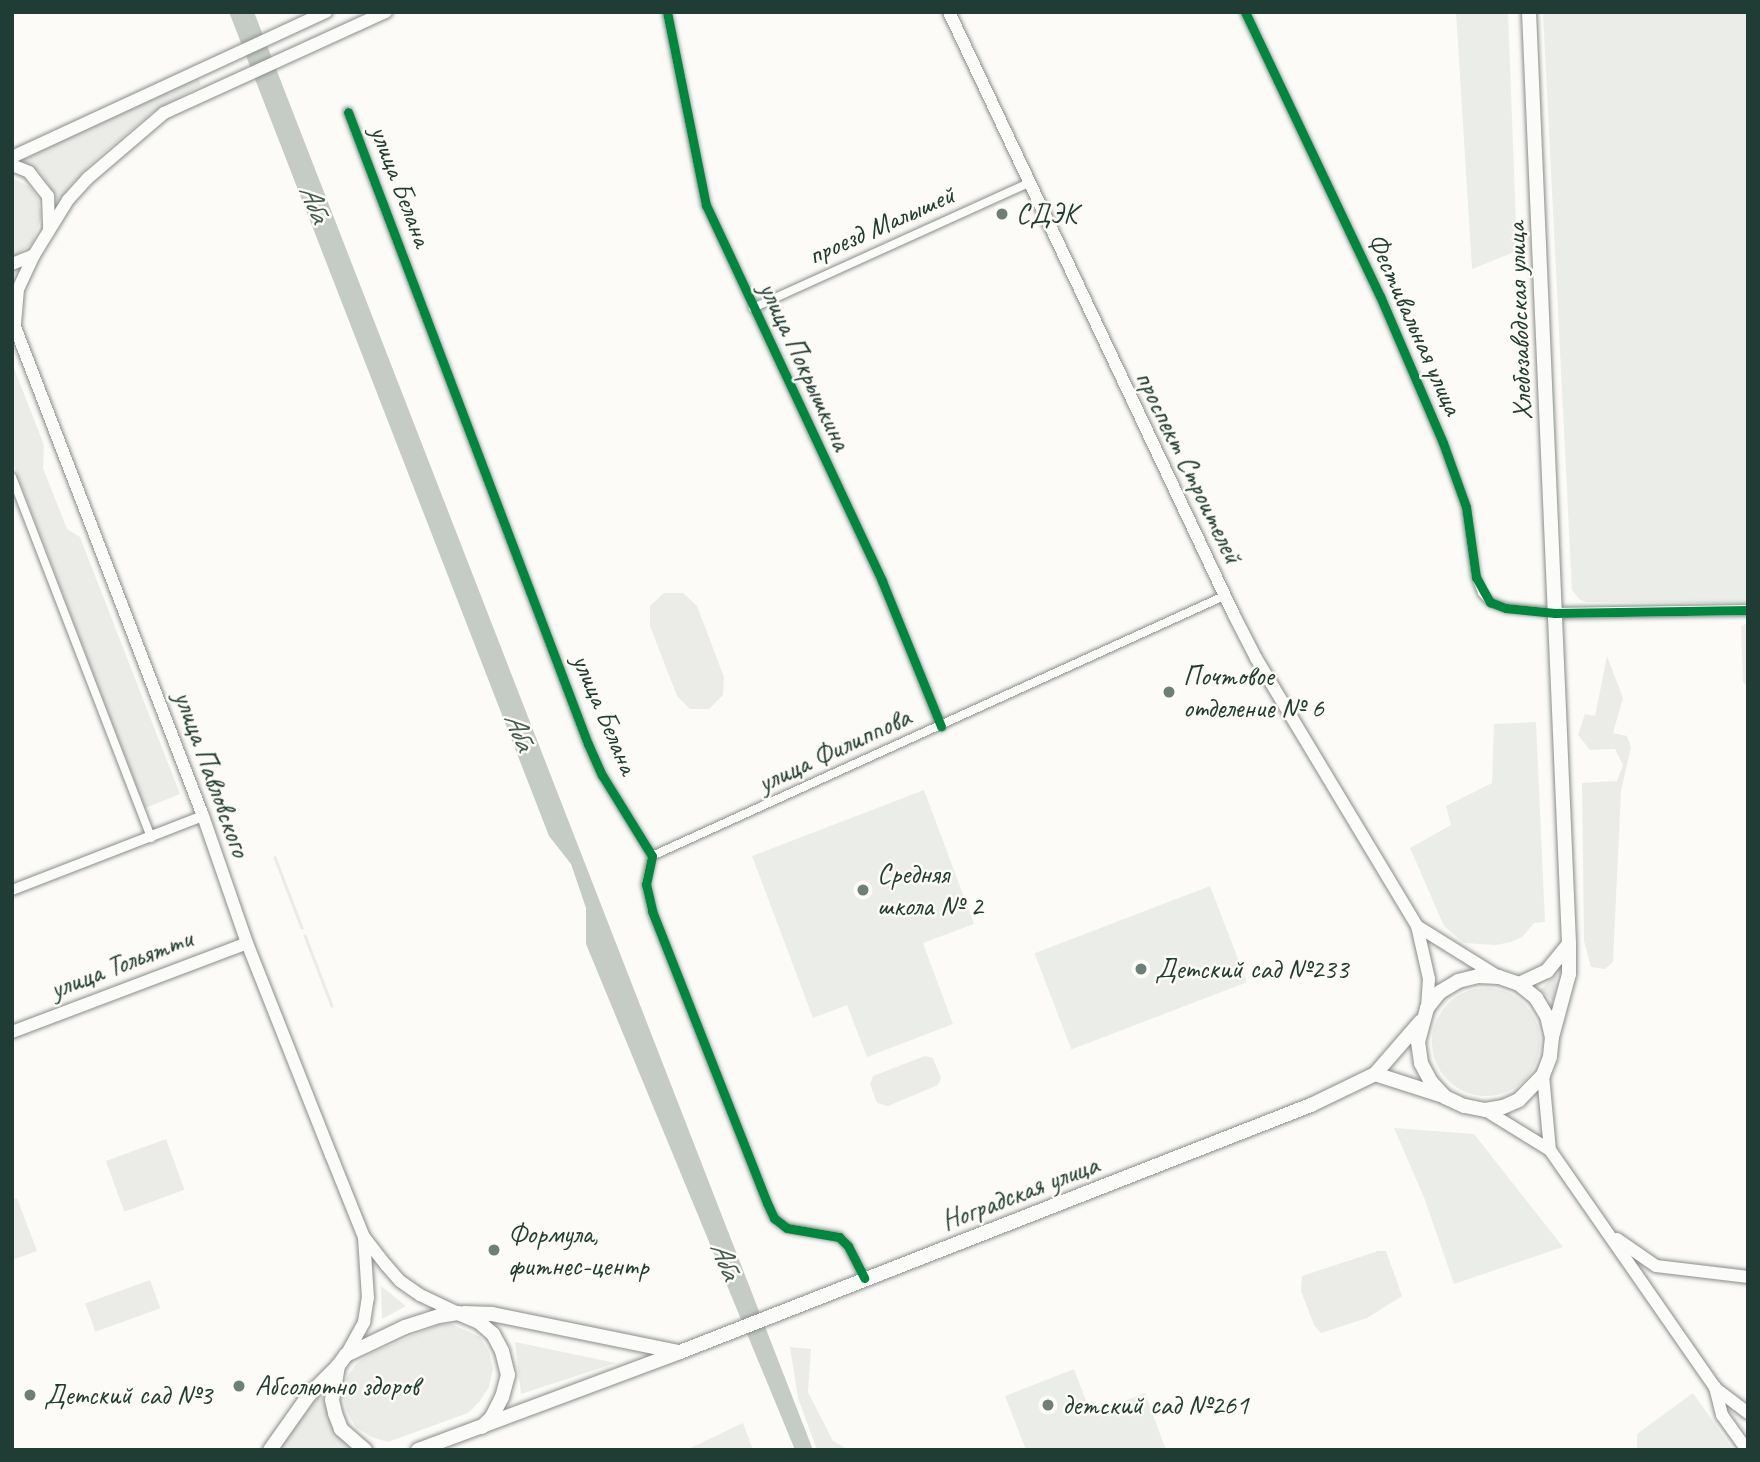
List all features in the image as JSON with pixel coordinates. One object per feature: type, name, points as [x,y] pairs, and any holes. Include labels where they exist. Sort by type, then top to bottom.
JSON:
[{"type":"main road","points":[[12,157],[326,12]]},
{"type":"main road","name":"улица Павловского","points":[[386,12],[174,107],[134,135],[88,178],[49,229],[18,289],[13,326],[203,816],[247,943],[364,1237],[400,1281],[420,1295],[458,1313]]},
{"type":"main road","name":"проспект Строителей","points":[[949,12],[1224,596],[1256,658],[1417,926]]},
{"type":"main road","name":"Хлебозаводская улица","points":[[1530,12],[1569,944]]},
{"type":"main road","points":[[12,165],[29,172],[48,196],[49,229]]},
{"type":"main road","points":[[12,264],[34,255]]},
{"type":"main road","points":[[1417,926],[1499,976],[1519,985],[1536,998],[1547,1016],[1552,1037]]},
{"type":"main road","points":[[1417,926],[1429,979],[1418,1042],[1421,1063],[1430,1082],[1446,1097]]},
{"type":"main road","name":"улица Тольятти","points":[[12,1032],[247,943]]},
{"type":"main road","points":[[1519,985],[1547,971],[1569,944]]},
{"type":"main road","points":[[1485,1110],[1519,1100],[1543,1075],[1550,1057],[1552,1037],[1569,974],[1569,944]]},
{"type":"main road","points":[[1499,976],[1478,976],[1458,981],[1440,992],[1375,1074],[1446,1097],[1464,1106],[1485,1110],[1550,1150],[1715,1387],[1748,1413]]},
{"type":"main road","name":"Ноградская улица","points":[[418,1450],[680,1352],[1298,1110],[1375,1074]]},
{"type":"main road","points":[[1543,1075],[1550,1150]]},
{"type":"main road","points":[[1609,1234],[1656,1266],[1748,1277]]},
{"type":"main road","name":"улица Павловского","points":[[342,1360],[364,1322],[368,1298],[364,1237]]},
{"type":"main road","points":[[270,1450],[309,1395],[342,1360],[405,1327],[458,1313],[492,1314],[680,1352]]},
{"type":"main road","points":[[458,1313],[479,1322],[493,1334],[502,1350],[508,1375],[502,1397],[492,1417],[481,1428]]},
{"type":"main road","points":[[342,1360],[332,1400],[335,1413],[341,1429],[365,1450]]},
{"type":"main road","points":[[1715,1387],[1723,1415],[1747,1450]]},
{"type":"street","name":"улица Покрышкина","points":[[667,12],[706,205],[883,581],[941,726]]},
{"type":"street","name":"Фестивальная улица","points":[[1245,12],[1380,296],[1446,450],[1466,507],[1476,577],[1482,593],[1490,602],[1506,608],[1555,613]]},
{"type":"street","name":"улица Белана","points":[[348,112],[588,744],[602,775],[652,856]]},
{"type":"street","name":"проезд Малышей","points":[[753,308],[1028,183]]},
{"type":"street","points":[[12,477],[150,838]]},
{"type":"street","name":"улица Филиппова","points":[[652,856],[1224,596]]},
{"type":"street","points":[[1555,613],[1748,610]]},
{"type":"street","points":[[12,890],[203,816]]},
{"type":"street","points":[[652,856],[646,884],[652,911],[774,1218],[787,1228],[839,1237],[848,1246],[864,1279]]},
{"type":"shaded area","points":[[1456,12],[1508,12],[1517,251],[1472,269]]},
{"type":"shaded area","points":[[1543,12],[1748,12],[1748,603],[1587,602],[1580,600],[1572,590]]},
{"type":"shaded area","points":[[198,78],[201,85],[153,112],[97,158],[69,187],[59,203],[41,172],[20,161]]},
{"type":"shaded area","points":[[12,178],[30,187],[38,198],[41,218],[32,244],[12,258]]},
{"type":"shaded area","points":[[12,363],[44,445],[43,468],[67,529],[80,537],[180,794],[145,808],[12,460]]},
{"type":"shaded area","points":[[664,593],[683,593],[697,606],[724,677],[723,695],[709,709],[690,709],[677,696],[650,626],[650,606]]},
{"type":"shaded area","points":[[1748,623],[1748,688],[1743,682],[1741,626]]},
{"type":"shaded area","points":[[1607,656],[1623,698],[1613,733],[1627,736],[1631,747],[1621,791],[1613,962],[1605,969],[1591,967],[1584,941],[1582,783],[1617,781],[1623,765],[1615,749],[1590,750],[1578,735],[1585,714],[1595,716]]},
{"type":"shaded area","points":[[1536,722],[1545,922],[1534,923],[1522,937],[1511,942],[1496,945],[1464,943],[1444,926],[1410,848],[1451,825],[1446,806],[1492,783],[1494,724]]},
{"type":"shaded area","name":"Средняя школа № 2","points":[[924,790],[974,924],[923,943],[953,1024],[867,1057],[847,1005],[813,1018],[752,856]]},
{"type":"shaded area","points":[[276,856],[304,929],[301,930],[273,857]]},
{"type":"shaded area","name":"Детский сад №233","points":[[1210,886],[1247,982],[1071,1050],[1034,953]]},
{"type":"shaded area","points":[[306,934],[334,1007],[331,1008],[303,935]]},
{"type":"shaded area","points":[[1557,973],[1553,1001],[1540,990]]},
{"type":"shaded area","points":[[1486,988],[1516,997],[1524,1004],[1531,1012],[1540,1042],[1531,1072],[1524,1080],[1516,1087],[1486,1096],[1456,1087],[1448,1080],[1441,1072],[1432,1042],[1441,1012],[1448,1004],[1456,997]]},
{"type":"shaded area","points":[[925,1056],[933,1058],[941,1078],[938,1085],[888,1106],[877,1103],[870,1084],[873,1076]]},
{"type":"shaded area","points":[[1394,1128],[1474,1134],[1563,1247],[1454,1284],[1425,1200]]},
{"type":"shaded area","points":[[166,1139],[184,1190],[124,1212],[106,1161]]},
{"type":"shaded area","points":[[17,1198],[37,1251],[12,1260],[12,1200]]},
{"type":"shaded area","points":[[1378,1251],[1386,1251],[1402,1296],[1367,1318],[1321,1333],[1314,1325],[1301,1291],[1302,1276]]},
{"type":"shaded area","points":[[150,1280],[160,1308],[95,1332],[85,1304]]},
{"type":"shaded area","points":[[381,1286],[406,1306],[382,1319]]},
{"type":"shaded area","points":[[452,1324],[480,1337],[489,1352],[493,1369],[489,1387],[480,1401],[468,1413],[388,1442],[371,1437],[356,1427],[347,1412],[343,1396],[347,1377],[357,1363],[372,1353],[438,1325]]},
{"type":"shaded area","points":[[515,1342],[616,1363],[521,1394]]},
{"type":"shaded area","points":[[790,1347],[811,1349],[808,1392],[833,1441],[849,1450],[817,1450],[798,1398]]},
{"type":"shaded area","name":"детский сад №261","points":[[1074,1369],[1091,1414],[1145,1393],[1166,1450],[1026,1450],[1005,1396]]},
{"type":"shaded area","points":[[1693,1393],[1733,1450],[1637,1450],[1637,1434]]},
{"type":"shaded area","points":[[320,1395],[326,1401],[335,1432],[352,1450],[277,1450]]},
{"type":"shaded area","points":[[743,1423],[753,1450],[686,1450]]},
{"type":"water","name":"Аба","points":[[229,12],[254,12],[813,1450],[795,1450],[586,944],[586,908],[571,864],[549,836]]},
{"type":"cycle path","points":[[667,12],[706,205],[882,581],[941,726]]},
{"type":"cycle path","points":[[1245,12],[1380,296],[1443,443],[1466,507],[1476,577],[1490,602],[1506,608],[1555,613],[1748,610]]},
{"type":"cycle path","points":[[348,112],[588,744],[602,775],[652,856],[646,884],[652,911],[767,1203],[774,1218],[787,1228],[839,1237],[848,1246],[864,1278]]},
{"type":"place","name":"СДЭК","points":[[1002,214]]},
{"type":"place","name":"Почтовое отделение № 6","points":[[1169,692]]},
{"type":"place","name":"Средняя школа № 2","points":[[863,890]]},
{"type":"place","name":"Детский сад №233","points":[[1141,969]]},
{"type":"place","name":"Формула, фитнес-центр","points":[[494,1250]]},
{"type":"place","name":"Абсолютно здоров","points":[[239,1386]]},
{"type":"place","name":"Детский сад №3","points":[[30,1395]]},
{"type":"place","name":"детский сад №261","points":[[1048,1405]]}]
